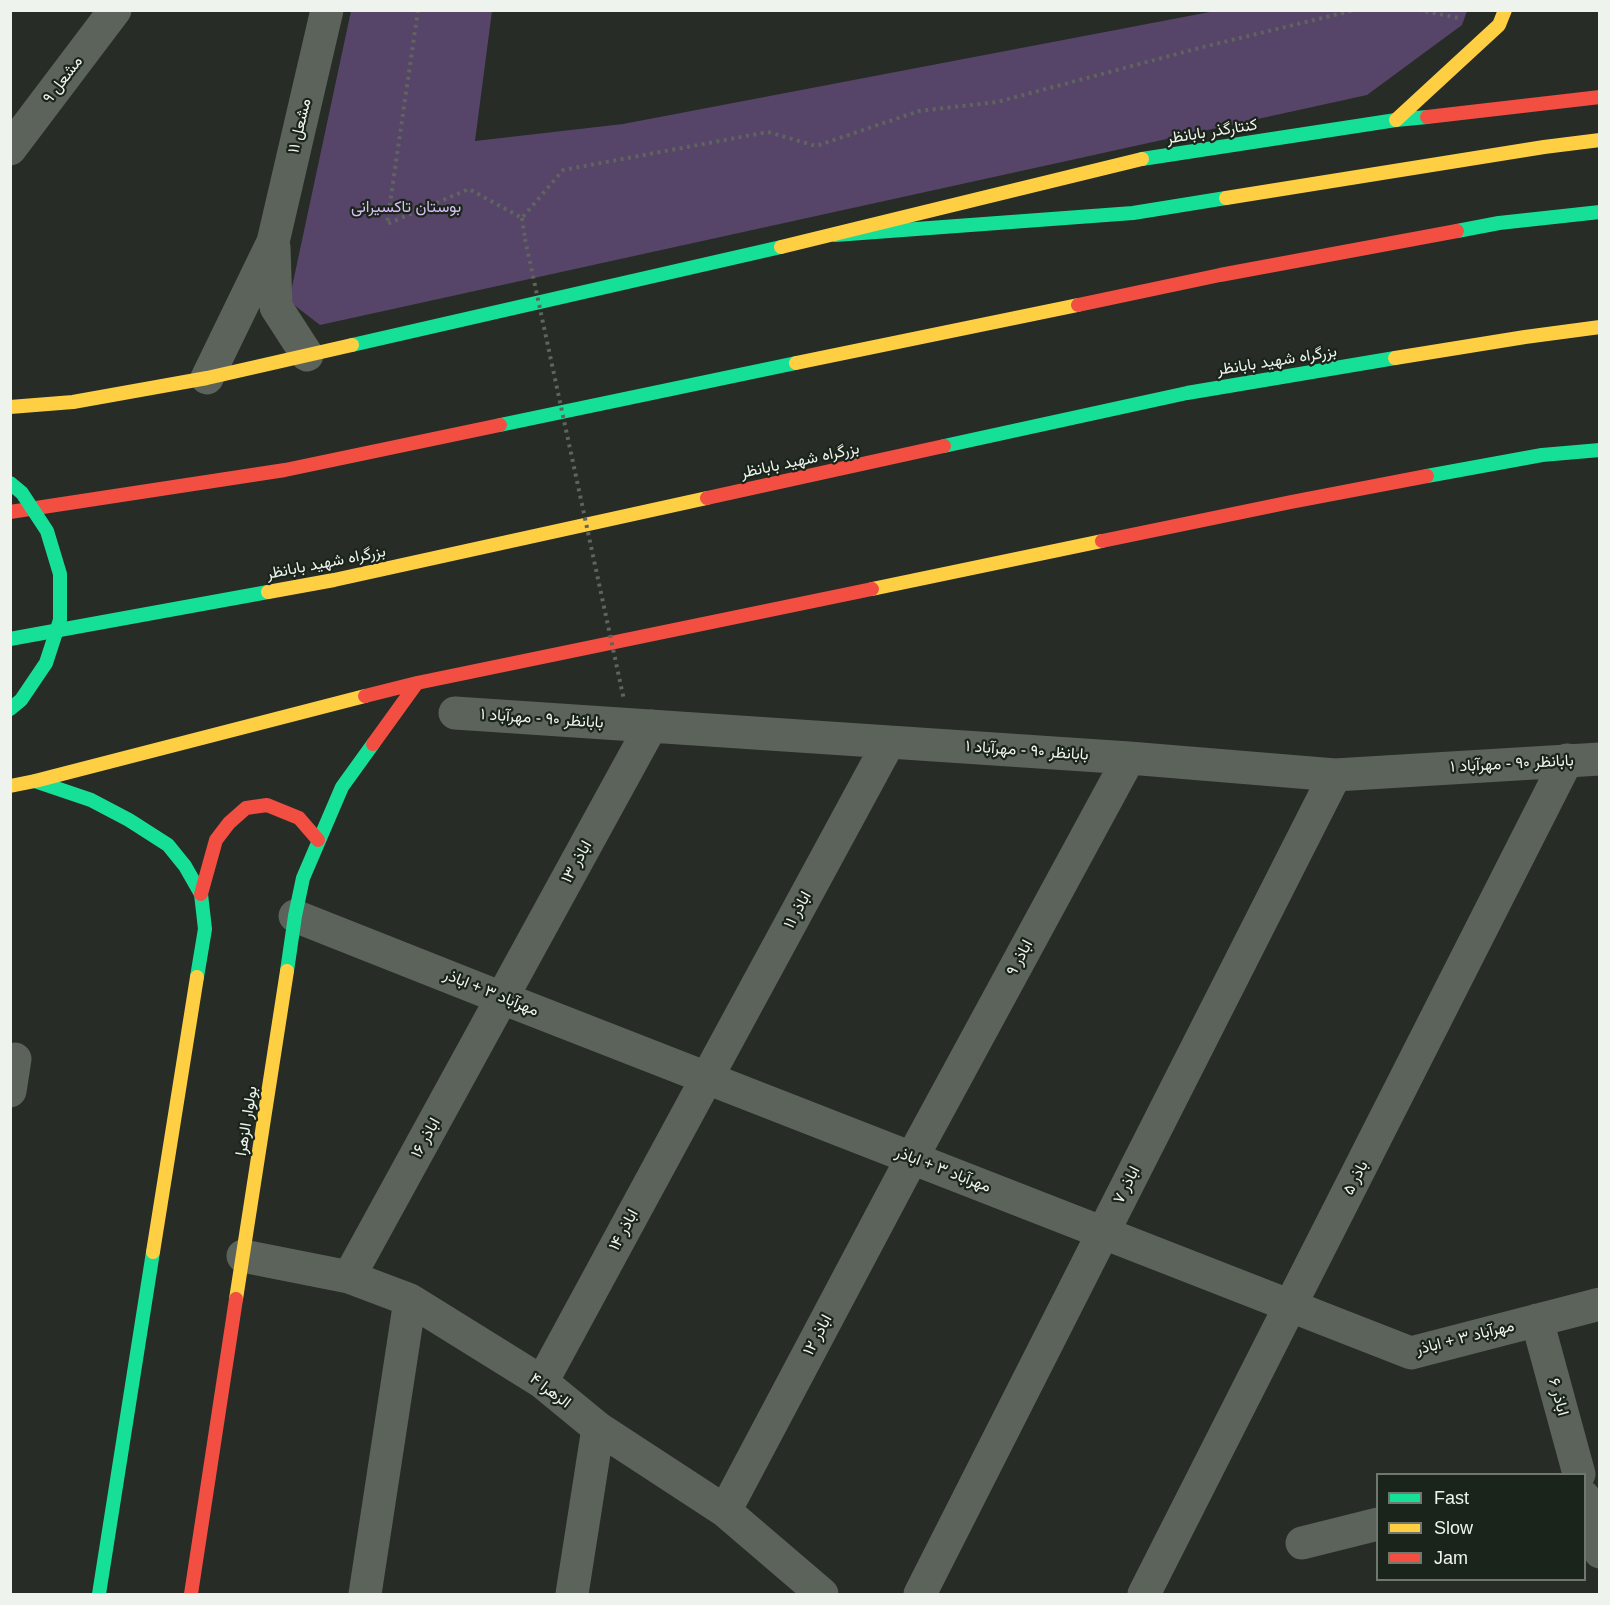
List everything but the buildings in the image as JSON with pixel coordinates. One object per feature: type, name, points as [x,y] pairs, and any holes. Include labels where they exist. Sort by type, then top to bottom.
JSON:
[{"type":"main road","points":[[1396,120],[1499,25],[1505,10]]},
{"type":"main road","name":"کنتارگذر بابانظر","points":[[835,235],[1137,160],[1396,120],[1599,97]]},
{"type":"main road","points":[[10,407],[73,402],[207,378],[835,235],[1133,213],[1599,140]]},
{"type":"main road","points":[[10,512],[285,470],[1220,275],[1499,223],[1599,212]]},
{"type":"main road","name":"بزرگراه شهید بابانظر","points":[[10,639],[334,580],[1187,393],[1525,337],[1599,327]]},
{"type":"main road","points":[[10,786],[417,683],[1302,500],[1542,455],[1599,450]]},
{"type":"main road","points":[[10,483],[22,493],[47,531],[60,574],[60,620],[46,663],[21,700],[10,709]]},
{"type":"main road","name":"بولوار الزهرا","points":[[191,1594],[295,916],[303,878],[342,787],[417,683]]},
{"type":"main road","points":[[35,781],[91,800],[129,820],[168,845],[201,894]]},
{"type":"main road","points":[[99,1594],[205,929],[201,894],[216,840],[229,823],[246,808],[267,805],[299,818],[318,840]]},
{"type":"street","name":"مشعل ۹","points":[[10,149],[115,10]]},
{"type":"street","name":"مشعل ۱۱","points":[[273,242],[327,10]]},
{"type":"street","points":[[273,242],[276,307],[307,355]]},
{"type":"street","points":[[207,378],[273,242]]},
{"type":"street","name":"بابانظر ۹۰ - مهرآباد ۱","points":[[455,713],[1129,758],[1335,775],[1599,759]]},
{"type":"street","name":"اباذر ۱۳","points":[[502,998],[651,726]]},
{"type":"street","name":"اباذر ۱۱","points":[[706,1078],[889,742]]},
{"type":"street","name":"اباذر ۹","points":[[912,1158],[1129,758]]},
{"type":"street","name":"باذر ۵","points":[[1144,1594],[1567,760]]},
{"type":"street","name":"اباذر ۷","points":[[920,1594],[1335,775]]},
{"type":"street","name":"مهرآباد ۳ + اباذر","points":[[295,916],[1411,1353],[1599,1304]]},
{"type":"street","name":"اباذر ۱۶","points":[[349,1277],[502,998]]},
{"type":"street","points":[[10,1091],[13,1063]]},
{"type":"street","name":"اباذر ۱۴","points":[[542,1382],[706,1078]]},
{"type":"street","name":"اباذر ۱۲","points":[[725,1511],[912,1158]]},
{"type":"street","name":"الزهرا ۴","points":[[243,1256],[349,1277],[410,1300],[542,1382],[598,1428],[725,1511],[822,1594]]},
{"type":"street","points":[[365,1594],[410,1300]]},
{"type":"street","name":"اباذر ۶","points":[[1537,1320],[1577,1473]]},
{"type":"street","points":[[572,1594],[598,1428]]},
{"type":"street","name":"اباذر ۶","points":[[1586,1505],[1599,1552]]},
{"type":"street","points":[[1302,1543],[1376,1524]]},
{"type":"path","points":[[418,10],[387,224],[469,189],[522,218]]},
{"type":"path","points":[[624,700],[522,218],[563,170],[768,132],[816,146],[919,111],[997,102],[1203,47],[1355,10]]},
{"type":"green space","name":"بوستان تاکسیرانی","points":[[351,11],[492,11],[475,141],[623,124],[1215,11],[1467,11],[1462,25],[1367,95],[320,325],[289,301]]},
{"type":"traffic: fast","points":[[1142,159],[1427,117]]},
{"type":"traffic: fast","points":[[835,235],[1133,213],[1226,198]]},
{"type":"traffic: fast","points":[[1457,231],[1499,223],[1600,212]]},
{"type":"traffic: fast","points":[[352,345],[781,247]]},
{"type":"traffic: fast","points":[[944,446],[1187,393],[1395,358]]},
{"type":"traffic: fast","points":[[500,425],[796,363]]},
{"type":"traffic: fast","points":[[1427,476],[1542,455],[1600,450]]},
{"type":"traffic: fast","points":[[10,483],[22,493],[47,531],[60,574],[60,620],[46,663],[21,700],[10,709]]},
{"type":"traffic: fast","points":[[10,639],[268,592]]},
{"type":"traffic: fast","points":[[287,971],[303,878],[342,787],[373,744]]},
{"type":"traffic: fast","points":[[35,781],[91,800],[129,820],[168,845],[185,866],[201,894],[205,929],[197,977]]},
{"type":"traffic: fast","points":[[99,1594],[153,1252]]},
{"type":"traffic: slow","points":[[1396,120],[1499,25],[1505,10]]},
{"type":"traffic: slow","points":[[1226,198],[1600,140]]},
{"type":"traffic: slow","points":[[781,247],[1142,159]]},
{"type":"traffic: slow","points":[[796,363],[1078,305]]},
{"type":"traffic: slow","points":[[1395,358],[1600,327]]},
{"type":"traffic: slow","points":[[10,407],[73,402],[207,378],[352,345]]},
{"type":"traffic: slow","points":[[268,592],[334,580],[707,498]]},
{"type":"traffic: slow","points":[[872,589],[1102,541]]},
{"type":"traffic: slow","points":[[10,786],[365,696]]},
{"type":"traffic: slow","points":[[236,1299],[287,971]]},
{"type":"traffic: slow","points":[[153,1252],[197,977]]},
{"type":"traffic: jam","points":[[1427,117],[1600,97]]},
{"type":"traffic: jam","points":[[1078,305],[1220,275],[1457,231]]},
{"type":"traffic: jam","points":[[10,512],[285,470],[500,425]]},
{"type":"traffic: jam","points":[[707,498],[944,446]]},
{"type":"traffic: jam","points":[[1102,541],[1427,476]]},
{"type":"traffic: jam","points":[[365,696],[417,683],[872,589]]},
{"type":"traffic: jam","points":[[373,744],[417,683]]},
{"type":"traffic: jam","points":[[201,894],[216,840],[229,823],[246,808],[267,805],[299,818],[318,840]]},
{"type":"traffic: jam","points":[[191,1594],[236,1299]]}]
